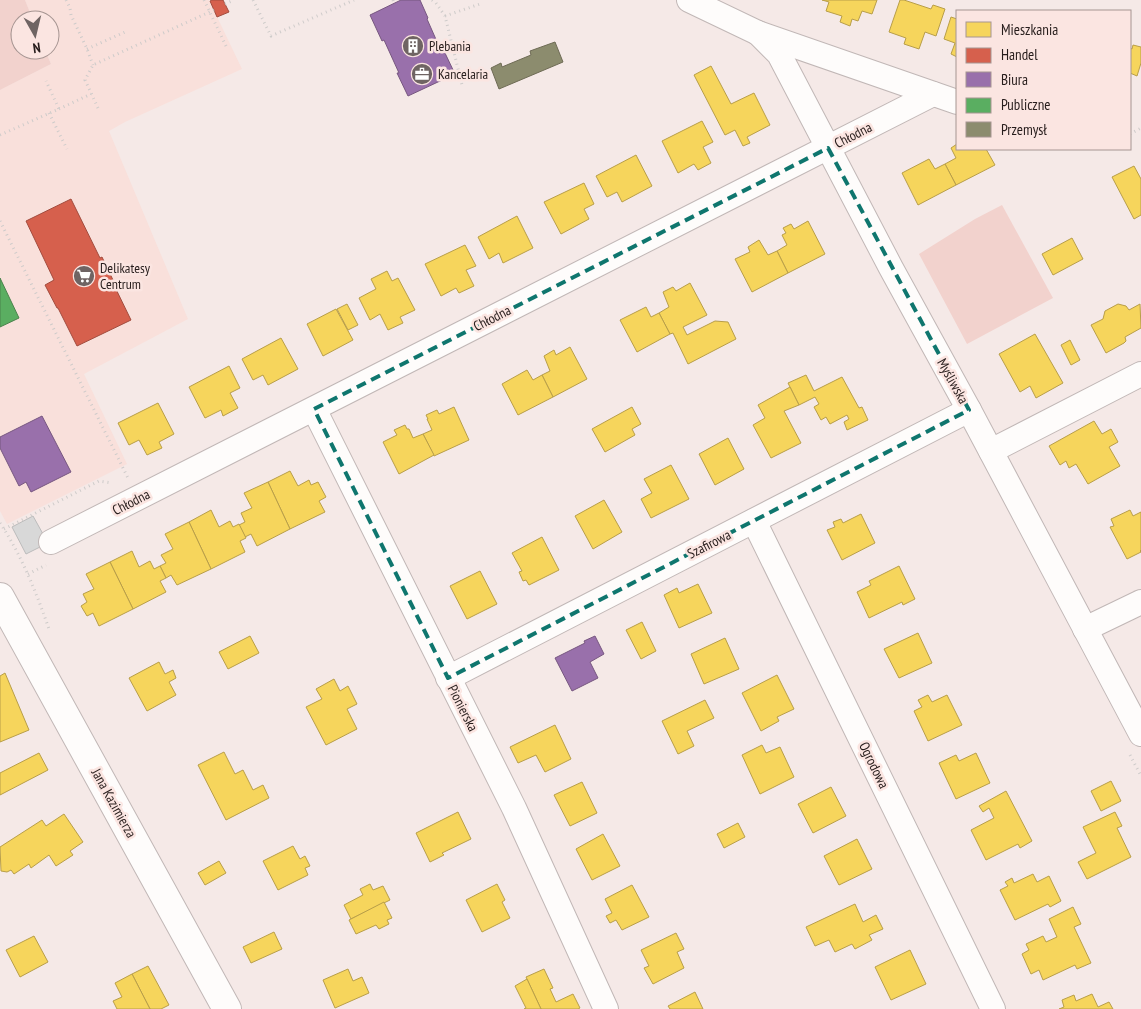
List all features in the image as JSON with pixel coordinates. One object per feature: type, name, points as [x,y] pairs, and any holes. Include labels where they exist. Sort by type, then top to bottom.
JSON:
[{"type":"main road","name":"Jana Kazimierza","points":[[0,597],[227,1009]]},
{"type":"street","name":"Myśliwska","points":[[689,0],[758,33],[956,102]]},
{"type":"street","name":"Myśliwska","points":[[758,33],[779,54],[891,268],[1086,629],[1134,742]]},
{"type":"street","name":"Chłodna","points":[[53,551],[134,492],[314,409],[933,94]]},
{"type":"street","points":[[991,451],[1141,374]]},
{"type":"street","name":"Pionierska","points":[[314,409],[514,808],[606,1009]]},
{"type":"street","name":"Szafirowa","points":[[448,678],[969,410]]},
{"type":"street","name":"Ogrodowa","points":[[754,521],[993,1009]]},
{"type":"street","points":[[1086,629],[1141,602]]},
{"type":"path","points":[[66,0],[93,65]]},
{"type":"path","points":[[204,0],[227,48]]},
{"type":"path","points":[[225,4],[234,0]]},
{"type":"path","points":[[253,0],[270,36],[354,0]]},
{"type":"path","points":[[432,0],[445,16],[462,85]]},
{"type":"path","points":[[445,16],[480,4]]},
{"type":"path","points":[[98,108],[85,80],[93,65],[214,10]]},
{"type":"path","points":[[87,49],[125,32]]},
{"type":"path","points":[[46,81],[59,108]]},
{"type":"path","points":[[0,135],[91,94]]},
{"type":"path","points":[[49,113],[67,149]]},
{"type":"path","points":[[0,221],[134,492]]},
{"type":"path","points":[[4,529],[99,481],[134,492]]},
{"type":"path","points":[[0,524],[28,574],[52,637]]},
{"type":"path","points":[[28,574],[53,551]]},
{"type":"path","points":[[1134,742],[1141,776]]},
{"type":"highlighted area","points":[[828,148],[969,410],[448,678],[314,409]]},
{"type":"shaded area","points":[[0,0],[25,0],[29,10],[10,10],[10,60],[49,60],[51,64],[0,90]]},
{"type":"shaded area","points":[[25,0],[209,0],[242,69],[109,131],[188,319],[84,374],[127,464],[7,524],[0,511],[0,90],[51,64],[49,60],[60,60],[60,10],[29,10]]},
{"type":"shaded area","points":[[1002,205],[1053,298],[967,344],[919,254],[975,219]]},
{"type":"building: Mieszkania","points":[[822,0],[877,0],[872,14],[862,11],[858,21],[852,19],[850,26],[840,22],[842,16],[826,11],[829,2]]},
{"type":"building: Mieszkania","points":[[900,0],[931,9],[933,5],[945,9],[936,36],[925,32],[919,49],[904,44],[906,38],[889,32]]},
{"type":"building: Mieszkania","points":[[951,17],[956,19],[956,56],[951,54],[955,43],[944,39]]},
{"type":"building: Mieszkania","points":[[1133,45],[1141,47],[1141,63],[1137,76],[1131,73]]},
{"type":"building: Mieszkania","points":[[711,66],[731,104],[754,93],[770,125],[747,137],[750,143],[743,146],[735,130],[725,135],[694,75]]},
{"type":"building: Mieszkania","points":[[702,121],[713,142],[703,147],[711,163],[698,170],[694,164],[678,173],[662,141]]},
{"type":"building: Mieszkania","points":[[956,145],[956,150],[987,150],[995,165],[956,185],[945,164],[956,158],[951,148]]},
{"type":"building: Mieszkania","points":[[636,155],[652,186],[622,202],[617,192],[607,197],[596,176]]},
{"type":"building: Mieszkania","points":[[929,159],[935,169],[945,164],[956,185],[918,205],[902,173]]},
{"type":"building: Mieszkania","points":[[1134,166],[1141,179],[1141,215],[1134,219],[1112,177]]},
{"type":"building: Mieszkania","points":[[584,183],[594,204],[584,209],[589,219],[561,234],[544,202]]},
{"type":"building: Mieszkania","points":[[517,216],[533,248],[503,263],[499,253],[489,259],[478,237]]},
{"type":"building: Mieszkania","points":[[808,221],[825,254],[788,273],[777,251],[787,245],[782,235],[786,233],[783,228],[791,224],[794,229]]},
{"type":"building: Mieszkania","points":[[1072,238],[1083,259],[1053,275],[1042,254]]},
{"type":"building: Mieszkania","points":[[759,240],[768,255],[777,251],[788,273],[752,292],[735,259],[750,252],[748,247]]},
{"type":"building: Mieszkania","points":[[465,245],[476,266],[466,270],[474,286],[459,293],[456,288],[441,296],[425,264]]},
{"type":"building: Mieszkania","points":[[387,271],[392,281],[398,278],[415,310],[400,317],[403,323],[388,330],[380,314],[370,320],[359,298],[376,289],[371,279]]},
{"type":"building: Mieszkania","points":[[690,283],[707,315],[683,327],[687,335],[715,321],[728,322],[736,339],[688,364],[673,333],[670,334],[659,313],[669,307],[663,292],[673,287],[676,291]]},
{"type":"building: Mieszkania","points":[[347,304],[358,325],[348,330],[337,309]]},
{"type":"building: Mieszkania","points":[[1118,304],[1126,306],[1129,310],[1140,304],[1141,328],[1125,337],[1126,341],[1124,343],[1106,353],[1091,325],[1103,319],[1105,311]]},
{"type":"building: Mieszkania","points":[[646,307],[651,317],[659,313],[670,334],[637,352],[620,320]]},
{"type":"building: Mieszkania","points":[[336,309],[353,340],[323,356],[307,324]]},
{"type":"building: Mieszkania","points":[[1035,334],[1063,383],[1036,398],[1030,386],[1020,392],[999,354]]},
{"type":"building: Mieszkania","points":[[281,338],[298,369],[268,385],[263,375],[253,380],[242,359]]},
{"type":"building: Mieszkania","points":[[1070,340],[1080,360],[1071,365],[1061,345]]},
{"type":"building: Mieszkania","points":[[570,347],[587,379],[553,397],[542,375],[550,371],[544,356],[554,350],[556,355]]},
{"type":"building: Mieszkania","points":[[229,366],[240,388],[230,393],[238,408],[223,416],[221,410],[205,418],[189,387]]},
{"type":"building: Mieszkania","points":[[527,370],[533,380],[542,375],[553,397],[518,415],[502,384]]},
{"type":"building: Mieszkania","points":[[806,375],[814,391],[842,377],[859,408],[862,407],[868,420],[847,430],[844,422],[849,419],[847,415],[830,424],[826,417],[821,420],[814,407],[819,404],[815,397],[799,405],[788,383]]},
{"type":"building: Mieszkania","points":[[790,387],[799,405],[784,411],[801,443],[771,458],[753,425],[765,418],[758,405]]},
{"type":"building: Mieszkania","points":[[158,403],[174,434],[159,442],[162,448],[147,455],[139,440],[129,445],[118,423]]},
{"type":"building: Mieszkania","points":[[454,407],[469,440],[434,456],[423,434],[432,430],[426,415],[437,410],[439,414]]},
{"type":"building: Mieszkania","points":[[632,407],[641,424],[632,429],[635,435],[605,452],[592,429]]},
{"type":"building: Mieszkania","points":[[1094,421],[1102,434],[1111,429],[1118,442],[1109,447],[1120,466],[1088,484],[1076,464],[1069,468],[1066,461],[1060,465],[1049,446]]},
{"type":"building: Mieszkania","points":[[405,425],[413,438],[423,434],[434,455],[399,474],[383,442],[397,435],[394,430]]},
{"type":"building: Mieszkania","points":[[728,438],[744,469],[715,485],[699,454]]},
{"type":"building: Mieszkania","points":[[671,465],[689,499],[651,518],[641,499],[652,493],[644,479]]},
{"type":"building: Mieszkania","points":[[290,471],[298,486],[309,480],[311,485],[318,482],[326,497],[319,501],[325,512],[290,529],[268,482]]},
{"type":"building: Mieszkania","points":[[268,482],[290,529],[257,546],[251,534],[245,537],[239,525],[245,522],[241,513],[252,508],[244,493]]},
{"type":"building: Mieszkania","points":[[604,500],[622,532],[593,549],[575,516]]},
{"type":"building: Mieszkania","points":[[211,510],[219,527],[230,521],[233,527],[239,524],[246,538],[240,541],[245,552],[211,569],[189,522]]},
{"type":"building: Mieszkania","points":[[1130,510],[1133,516],[1141,512],[1141,552],[1127,559],[1110,527],[1114,526],[1111,519]]},
{"type":"building: Mieszkania","points":[[861,514],[875,543],[842,560],[827,530],[835,527],[833,522],[841,519],[843,523]]},
{"type":"building: Mieszkania","points":[[189,522],[211,569],[177,585],[171,575],[166,578],[160,566],[166,563],[161,555],[173,549],[165,534]]},
{"type":"building: Mieszkania","points":[[542,537],[559,570],[529,585],[526,580],[523,581],[519,572],[522,571],[512,553]]},
{"type":"building: Mieszkania","points":[[132,551],[139,567],[150,561],[154,569],[160,566],[166,578],[160,581],[166,592],[133,609],[110,562]]},
{"type":"building: Mieszkania","points":[[110,562],[133,609],[99,626],[93,613],[87,616],[81,606],[87,602],[83,594],[94,589],[86,574]]},
{"type":"building: Mieszkania","points":[[899,566],[915,599],[903,605],[902,602],[869,618],[857,592],[871,585],[869,581]]},
{"type":"building: Mieszkania","points":[[480,571],[497,604],[467,619],[450,586]]},
{"type":"building: Mieszkania","points":[[698,584],[712,613],[679,628],[664,595],[677,588],[679,593]]},
{"type":"building: Mieszkania","points":[[642,622],[656,651],[641,659],[626,630]]},
{"type":"building: Mieszkania","points":[[918,633],[932,663],[899,678],[884,649]]},
{"type":"building: Mieszkania","points":[[250,636],[259,653],[228,669],[219,652]]},
{"type":"building: Mieszkania","points":[[725,638],[739,669],[704,684],[691,654]]},
{"type":"building: Mieszkania","points":[[159,662],[165,674],[173,670],[176,678],[169,682],[176,695],[147,711],[129,678]]},
{"type":"building: Mieszkania","points":[[5,673],[29,730],[0,742],[0,676]]},
{"type":"building: Mieszkania","points":[[777,675],[794,709],[777,717],[779,721],[761,731],[742,693]]},
{"type":"building: Mieszkania","points":[[334,679],[340,691],[348,686],[357,704],[347,709],[357,729],[326,745],[306,707],[322,699],[316,689]]},
{"type":"building: Mieszkania","points":[[928,695],[932,702],[947,695],[962,725],[928,741],[914,711],[922,707],[918,700]]},
{"type":"building: Mieszkania","points":[[705,700],[714,718],[687,731],[694,746],[678,754],[662,721]]},
{"type":"building: Mieszkania","points":[[555,725],[571,759],[545,772],[536,755],[518,763],[510,747]]},
{"type":"building: Mieszkania","points":[[762,745],[766,753],[780,747],[794,777],[760,794],[742,755]]},
{"type":"building: Mieszkania","points":[[224,752],[235,774],[243,770],[253,790],[263,785],[269,798],[226,820],[198,765]]},
{"type":"building: Mieszkania","points":[[39,753],[48,770],[0,795],[0,773]]},
{"type":"building: Mieszkania","points":[[976,753],[990,783],[956,799],[939,763],[956,755],[959,761]]},
{"type":"building: Mieszkania","points":[[1111,781],[1121,801],[1101,811],[1091,791]]},
{"type":"building: Mieszkania","points":[[582,782],[597,813],[570,826],[554,795]]},
{"type":"building: Mieszkania","points":[[831,787],[846,816],[813,833],[798,804]]},
{"type":"building: Mieszkania","points":[[1006,791],[1032,841],[1020,848],[1018,844],[986,860],[971,830],[994,818],[989,808],[983,812],[979,806]]},
{"type":"building: Mieszkania","points":[[458,812],[471,839],[442,853],[444,855],[430,862],[416,833]]},
{"type":"building: Mieszkania","points":[[1115,812],[1122,826],[1117,828],[1131,857],[1087,879],[1078,862],[1096,853],[1083,827]]},
{"type":"building: Mieszkania","points":[[64,814],[83,842],[70,851],[73,855],[56,866],[49,855],[31,868],[29,864],[14,874],[11,870],[7,872],[1,871],[0,847],[42,820],[46,826]]},
{"type":"building: Mieszkania","points":[[738,823],[745,837],[724,848],[717,834]]},
{"type":"building: Mieszkania","points":[[603,834],[620,866],[592,880],[576,849]]},
{"type":"building: Mieszkania","points":[[857,839],[872,869],[839,885],[824,856]]},
{"type":"building: Mieszkania","points":[[293,846],[300,859],[305,856],[310,866],[305,868],[308,875],[278,890],[263,861]]},
{"type":"building: Mieszkania","points":[[219,861],[226,873],[205,885],[198,873]]},
{"type":"building: Mieszkania","points":[[1033,874],[1037,882],[1049,876],[1061,901],[1050,907],[1048,904],[1015,920],[1000,890],[1008,886],[1005,882],[1012,878],[1014,883]]},
{"type":"building: Mieszkania","points":[[370,884],[373,890],[383,886],[390,900],[351,919],[344,905],[363,895],[360,889]]},
{"type":"building: Mieszkania","points":[[497,884],[505,900],[502,902],[510,918],[482,932],[466,900]]},
{"type":"building: Mieszkania","points":[[632,885],[649,917],[622,930],[616,920],[610,923],[606,916],[612,913],[605,899]]},
{"type":"building: Mieszkania","points":[[384,902],[392,918],[387,920],[389,924],[379,929],[376,925],[356,934],[349,920]]},
{"type":"building: Mieszkania","points":[[855,904],[863,922],[876,915],[883,929],[869,935],[872,940],[855,949],[852,944],[835,952],[829,940],[815,946],[806,927]]},
{"type":"building: Mieszkania","points":[[1073,907],[1081,924],[1074,927],[1091,963],[1077,969],[1075,965],[1043,980],[1039,970],[1031,974],[1022,954],[1029,950],[1026,944],[1043,936],[1046,942],[1057,937],[1049,919]]},
{"type":"building: Mieszkania","points":[[274,932],[282,949],[251,963],[243,947]]},
{"type":"building: Mieszkania","points":[[676,933],[684,949],[677,952],[684,968],[653,984],[644,968],[649,966],[641,950]]},
{"type":"building: Mieszkania","points":[[34,936],[48,962],[20,977],[6,950]]},
{"type":"building: Mieszkania","points":[[910,950],[926,984],[891,1000],[875,967]]},
{"type":"building: Mieszkania","points":[[148,966],[169,1005],[161,1009],[150,1009],[132,974]]},
{"type":"building: Mieszkania","points":[[348,969],[353,981],[362,977],[369,993],[335,1008],[323,980]]},
{"type":"building: Mieszkania","points":[[544,969],[553,988],[550,989],[556,1002],[573,994],[580,1008],[541,1009],[526,977]]},
{"type":"building: Mieszkania","points":[[132,974],[150,1009],[117,1009],[113,1001],[122,997],[115,983]]},
{"type":"building: Mieszkania","points":[[527,979],[541,1009],[524,1009],[526,1008],[515,986]]},
{"type":"building: Mieszkania","points":[[695,992],[703,1009],[670,1009],[668,1006]]},
{"type":"building: Mieszkania","points":[[1092,994],[1098,1007],[1109,1002],[1113,1009],[1059,1009],[1064,1007],[1062,1000],[1074,995],[1076,1001]]},
{"type":"building: Handel","points":[[223,0],[229,12],[217,17],[210,1]]},
{"type":"building: Handel","points":[[71,199],[100,258],[102,257],[131,320],[77,346],[45,285],[54,280],[26,221]]},
{"type":"building: Biura","name":"Plebania","points":[[401,0],[420,0],[442,53],[444,51],[455,74],[408,96],[384,40],[382,41],[370,15]]},
{"type":"building: Biura","points":[[42,416],[71,472],[31,492],[26,482],[19,486],[0,448],[0,437]]},
{"type":"building: Biura","points":[[595,636],[604,654],[590,662],[598,678],[572,691],[555,658]]},
{"type":"building: Publiczne","points":[[0,278],[19,318],[0,327]]},
{"type":"building: Przemysł","points":[[555,42],[563,62],[499,89],[491,68],[501,63],[502,67],[531,55],[530,51]]},
{"type":"building: Inne","points":[[33,516],[48,543],[26,554],[12,527]]},
{"type":"place","name":"Plebania","points":[[413,46]]},
{"type":"place","name":"Kancelaria","points":[[422,74]]},
{"type":"place","name":"Delikatesy Centrum","points":[[84,276]]}]
